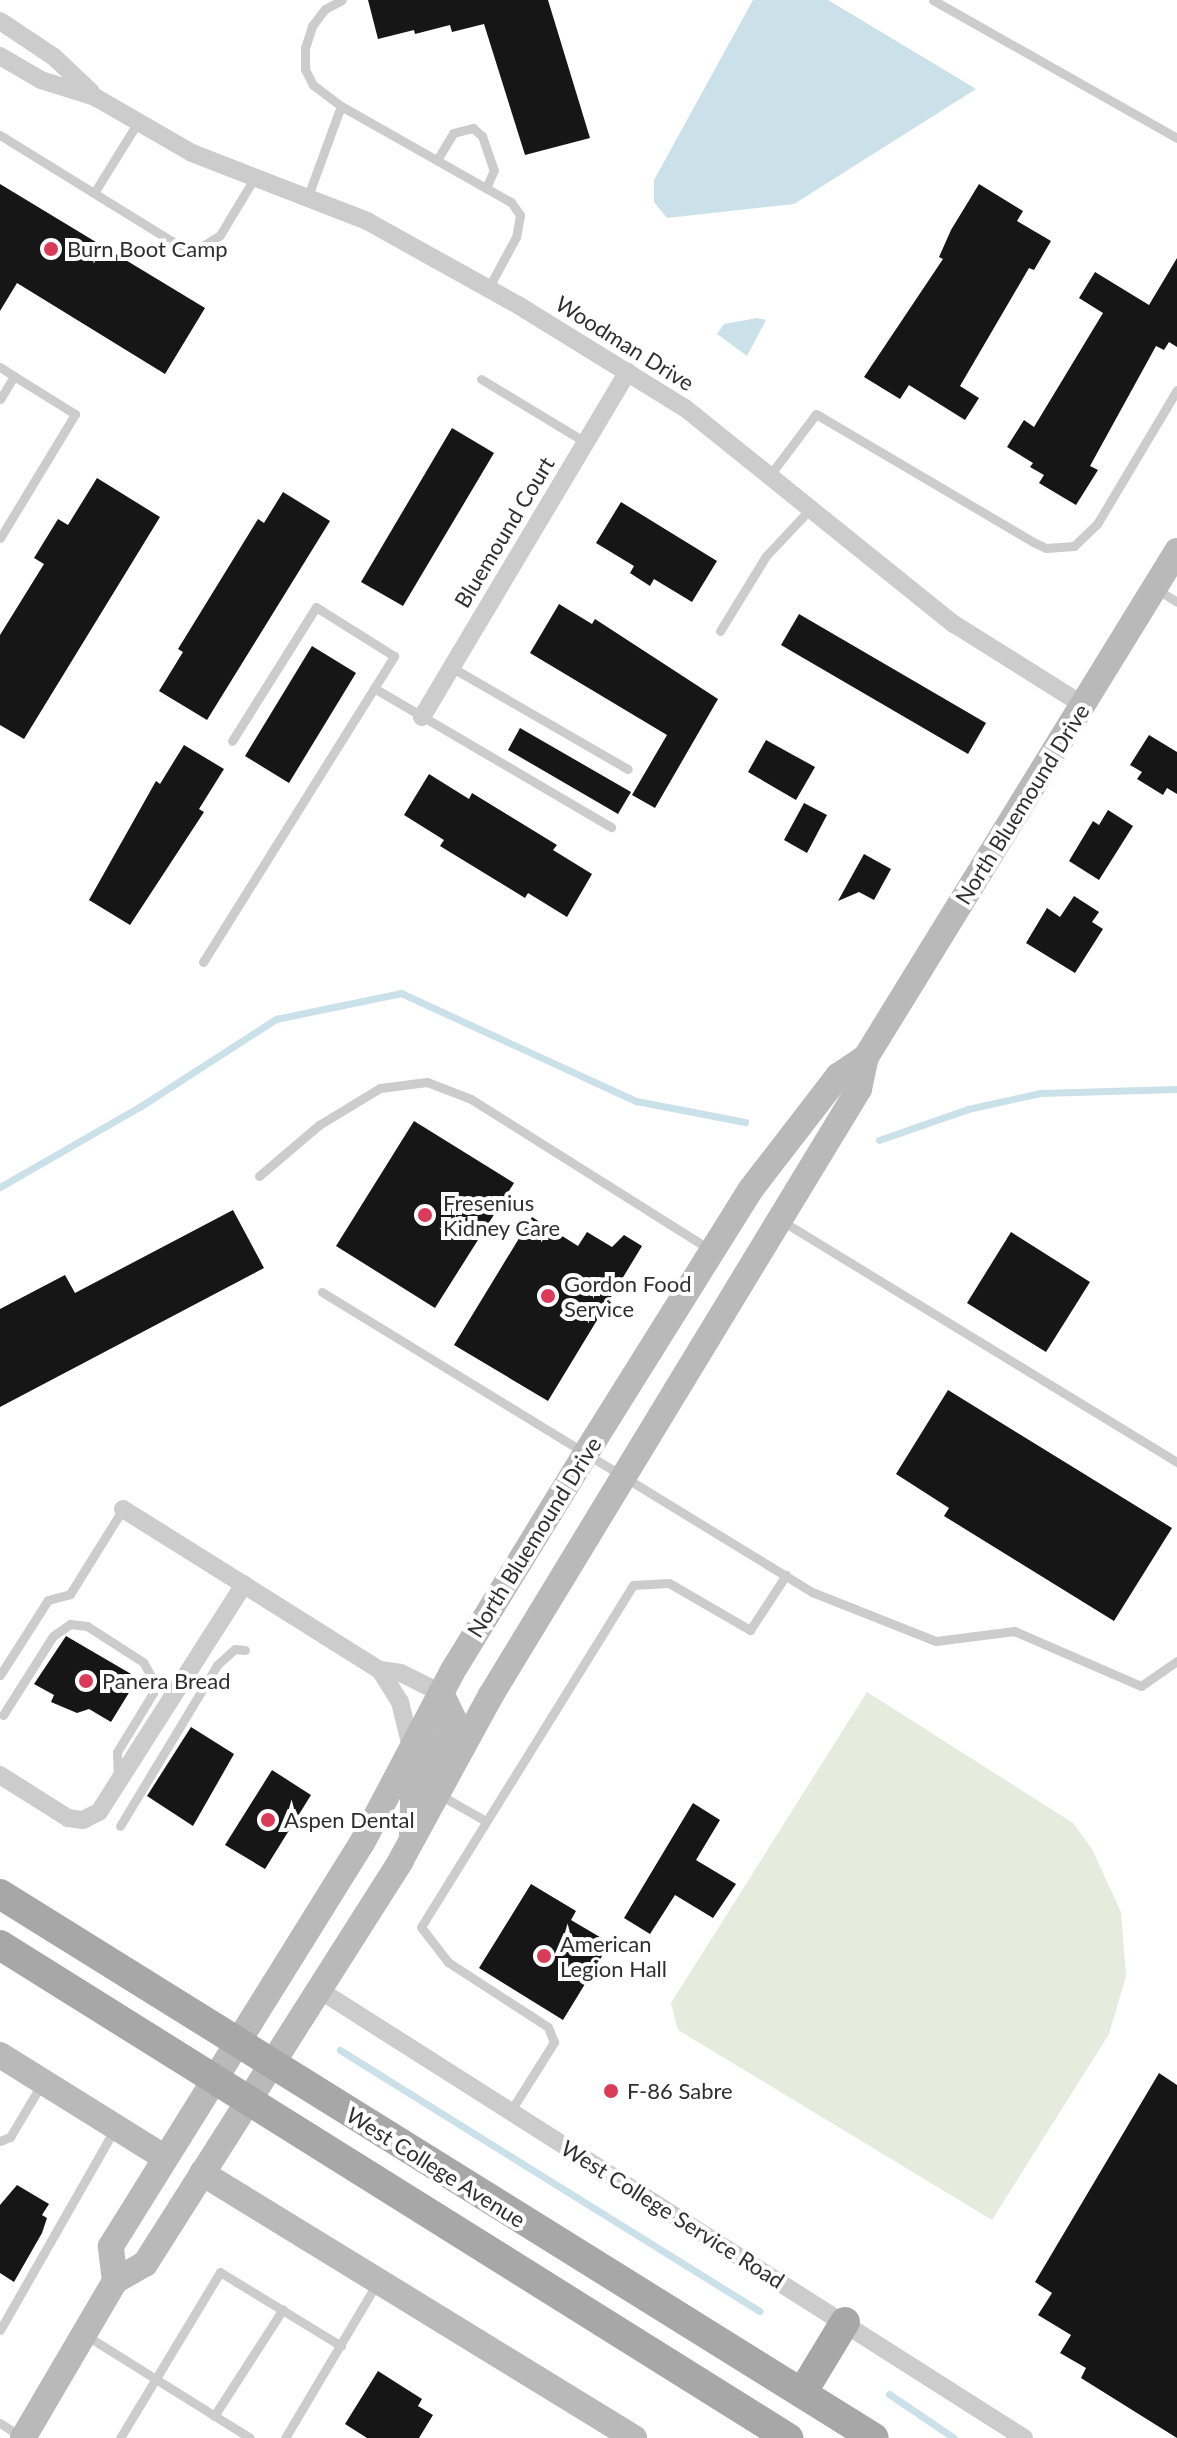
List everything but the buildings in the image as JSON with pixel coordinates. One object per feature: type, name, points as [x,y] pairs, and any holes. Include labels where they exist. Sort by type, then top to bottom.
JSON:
[{"type":"main road","name":"North Bluemound Drive","points":[[866,1057],[838,1076],[751,1189],[586,1453],[441,1693],[362,1843],[111,2246],[115,2281],[145,2264],[321,1991],[625,1475],[782,1221],[859,1089],[866,1057],[1177,551]]},
{"type":"main road","points":[[412,1840],[413,1799],[455,1722],[441,1693]]},
{"type":"main road","name":"West College Avenue","points":[[0,1894],[874,2438]]},
{"type":"main road","name":"West College Avenue","points":[[0,1945],[788,2438]]},
{"type":"main road","points":[[0,2055],[164,2157]]},
{"type":"main road","points":[[202,2173],[634,2438]]},
{"type":"main road","points":[[23,2438],[115,2281]]},
{"type":"main road","points":[[802,2393],[845,2322]]},
{"type":"street","name":"Woodman Drive","points":[[0,21],[54,57],[95,97]]},
{"type":"street","name":"Woodman Drive","points":[[0,56],[41,80],[95,97],[192,153],[367,221],[489,287],[685,408],[954,624],[1083,705]]},
{"type":"street","name":"Bluemound Court","points":[[422,717],[628,372]]},
{"type":"street","points":[[123,1509],[380,1670],[401,1673],[441,1693]]},
{"type":"street","points":[[0,1775],[75,1820],[99,1812],[244,1584]]},
{"type":"street","points":[[380,1670],[400,1702],[411,1747]]},
{"type":"street","name":"West College Service Road","points":[[321,1991],[1024,2438]]},
{"type":"lane","points":[[342,0],[325,9],[312,26],[305,48],[305,69],[313,85],[341,106],[511,202],[520,215],[516,237],[489,287]]},
{"type":"lane","points":[[933,0],[1177,138]]},
{"type":"lane","points":[[308,196],[341,106]]},
{"type":"lane","points":[[94,193],[138,122]]},
{"type":"lane","points":[[437,160],[453,133],[473,128],[482,136],[494,170],[486,188]]},
{"type":"lane","points":[[0,135],[178,245],[201,247],[220,235],[255,177]]},
{"type":"lane","points":[[0,367],[75,414],[0,538]]},
{"type":"lane","points":[[0,399],[14,376]]},
{"type":"lane","points":[[481,379],[585,442]]},
{"type":"lane","points":[[770,475],[816,414],[1033,542],[1046,548],[1074,546],[1097,524],[1177,390]]},
{"type":"lane","points":[[720,631],[766,556],[811,508]]},
{"type":"lane","points":[[1155,588],[1177,602]]},
{"type":"lane","points":[[203,962],[394,656],[316,607],[232,741]]},
{"type":"lane","points":[[451,667],[628,769]]},
{"type":"lane","points":[[374,688],[611,827]]},
{"type":"lane","points":[[259,1176],[319,1125],[380,1088],[427,1082],[471,1099],[713,1251]]},
{"type":"lane","points":[[782,1221],[1177,1462]]},
{"type":"lane","points":[[322,1292],[812,1592],[936,1641],[1014,1631],[1141,1686],[1177,1661]]},
{"type":"lane","points":[[0,1675],[48,1600],[70,1594],[123,1509]]},
{"type":"lane","points":[[510,2112],[554,2042],[548,2027],[448,1962],[421,1927],[633,1585],[669,1583],[750,1630],[786,1575]]},
{"type":"lane","points":[[3,1715],[53,1636],[70,1624],[87,1626],[143,1662],[153,1679],[153,1693],[117,1752],[118,1786]]},
{"type":"lane","points":[[120,1826],[217,1665],[235,1649],[245,1650]]},
{"type":"lane","points":[[437,1793],[486,1821]]},
{"type":"lane","points":[[0,2141],[10,2137],[43,2082]]},
{"type":"lane","points":[[0,2330],[115,2128]]},
{"type":"lane","points":[[120,2438],[220,2272],[341,2346]]},
{"type":"lane","points":[[285,2438],[379,2280]]},
{"type":"lane","points":[[214,2416],[283,2309]]},
{"type":"lane","points":[[84,2334],[250,2438]]},
{"type":"lane","points":[[0,2423],[23,2438]]},
{"type":"shaded area","points":[[867,1692],[1073,1823],[1092,1849],[1121,1912],[1126,1976],[1109,2034],[992,2220],[678,2030],[671,2003]]},
{"type":"water","points":[[753,0],[828,0],[976,89],[794,204],[667,218],[654,202],[654,180]]},
{"type":"water","points":[[757,318],[766,320],[747,356],[717,334],[724,324]]},
{"type":"waterway","points":[[0,1187],[141,1106],[276,1019],[401,993],[636,1101],[745,1122]]},
{"type":"waterway","points":[[879,1140],[968,1109],[1040,1093],[1177,1089]]},
{"type":"waterway","points":[[340,2050],[760,2311]]},
{"type":"waterway","points":[[889,2394],[954,2438]]},
{"type":"place","name":"Burn Boot Camp","points":[[51,249]]},
{"type":"place","name":"Fresenius Kidney Care","points":[[425,1215]]},
{"type":"place","name":"Gordon Food Service","points":[[548,1296]]},
{"type":"place","name":"Panera Bread","points":[[86,1681]]},
{"type":"place","name":"Aspen Dental","points":[[268,1820]]},
{"type":"place","name":"American Legion Hall","points":[[544,1956]]},
{"type":"place","name":"F-86 Sabre","points":[[611,2091]]}]
